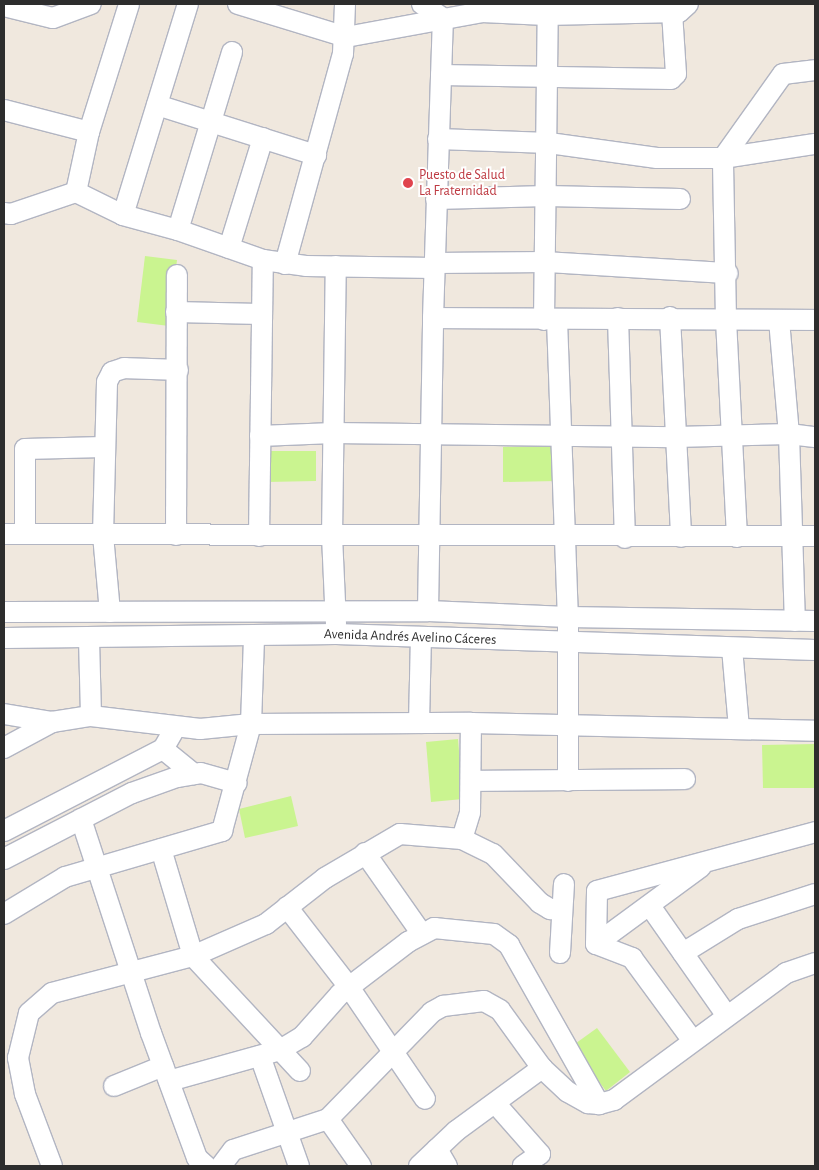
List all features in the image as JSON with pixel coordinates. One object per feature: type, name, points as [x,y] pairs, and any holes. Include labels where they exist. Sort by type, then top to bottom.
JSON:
[{"type":"street","points":[[4,6],[53,18],[91,4]]},
{"type":"street","points":[[76,192],[89,132],[129,4]]},
{"type":"street","points":[[123,215],[188,4]]},
{"type":"street","points":[[238,4],[346,37],[482,12],[547,9],[680,8],[676,74],[672,79],[441,75]]},
{"type":"street","points":[[285,264],[346,37],[345,4]]},
{"type":"street","points":[[422,4],[443,18]]},
{"type":"street","points":[[547,9],[546,78],[548,143],[546,262],[550,320],[563,435],[570,724],[568,781]]},
{"type":"street","points":[[428,611],[436,199],[443,18]]},
{"type":"street","points":[[178,230],[232,52]]},
{"type":"street","points":[[737,537],[726,319],[728,273],[723,158],[783,74],[815,70]]},
{"type":"street","points":[[157,105],[316,154]]},
{"type":"street","points":[[4,110],[89,132]]},
{"type":"street","points":[[229,248],[264,138]]},
{"type":"street","points":[[438,139],[548,143],[657,158],[723,158],[815,144]]},
{"type":"street","points":[[4,213],[11,214],[76,192],[123,215],[178,230],[263,260],[285,264],[336,266],[546,262],[728,273]]},
{"type":"street","points":[[436,199],[547,196],[680,199]]},
{"type":"street","points":[[259,536],[260,314],[263,260]]},
{"type":"street","points":[[336,266],[332,537],[336,634]]},
{"type":"street","points":[[176,536],[178,370],[176,312],[178,275]]},
{"type":"street","points":[[176,312],[260,314]]},
{"type":"street","points":[[433,318],[550,320],[670,317],[815,320]]},
{"type":"street","points":[[670,317],[681,537]]},
{"type":"street","points":[[618,318],[625,538]]},
{"type":"street","points":[[779,320],[789,434],[794,536],[795,621]]},
{"type":"street","points":[[110,612],[103,535],[107,382],[112,372],[124,368],[178,370]]},
{"type":"street","points":[[260,436],[333,433],[431,436],[563,435],[676,437],[789,434],[815,438]]},
{"type":"street","points":[[24,534],[25,450],[104,447]]},
{"type":"street","points":[[4,534],[332,537],[429,535],[565,538],[815,536]]},
{"type":"street","name":"Avenida Andrés Avelino Cáceres","points":[[4,612],[428,611],[568,618],[815,621]]},
{"type":"street","name":"Avenida Andrés Avelino Cáceres","points":[[4,638],[89,639],[336,634],[815,650]]},
{"type":"street","points":[[4,914],[65,877],[222,831],[237,783],[251,724],[254,636]]},
{"type":"street","points":[[420,723],[421,636]]},
{"type":"street","points":[[89,639],[91,716]]},
{"type":"street","points":[[732,648],[739,728]]},
{"type":"street","points":[[4,714],[52,722],[91,716],[175,728],[200,729],[251,724],[471,723],[815,731]]},
{"type":"street","points":[[4,748],[52,722]]},
{"type":"street","points":[[462,839],[470,812],[472,781],[471,723]]},
{"type":"street","points":[[4,831],[163,749],[175,728]]},
{"type":"street","points":[[163,749],[194,774]]},
{"type":"street","points":[[4,858],[132,793],[201,773],[237,783]]},
{"type":"street","points":[[472,781],[685,780]]},
{"type":"street","points":[[81,819],[166,1074],[197,1158],[206,1166]]},
{"type":"street","points":[[596,944],[597,892],[815,832]]},
{"type":"street","points":[[52,1166],[25,1094],[18,1058],[29,1013],[52,993],[193,956],[266,924],[287,907],[365,853],[400,834],[462,839],[494,854],[540,903],[550,909],[561,909]]},
{"type":"street","points":[[161,849],[193,956],[300,1071]]},
{"type":"street","points":[[365,853],[422,934]]},
{"type":"street","points":[[596,944],[708,862]]},
{"type":"street","points":[[560,953],[561,909],[564,884]]},
{"type":"street","points":[[683,953],[738,919],[815,894]]},
{"type":"street","points":[[650,906],[727,1016]]},
{"type":"street","points":[[287,907],[349,987],[426,1099]]},
{"type":"street","points":[[114,1086],[260,1056],[280,1050],[302,1038],[349,987],[422,934],[434,928],[473,930],[494,934],[509,945],[600,1104]]},
{"type":"street","points":[[596,944],[632,958],[693,1041]]},
{"type":"street","points":[[221,1166],[233,1150],[328,1119],[432,1012],[443,1006],[484,1001],[500,1010],[542,1068],[568,1092],[588,1103],[600,1104],[614,1100],[786,973],[815,963]]},
{"type":"street","points":[[260,1056],[299,1166]]},
{"type":"street","points":[[419,1166],[437,1149],[542,1068]]},
{"type":"street","points":[[495,1103],[540,1154],[523,1166]]},
{"type":"street","points":[[328,1119],[361,1166]]},
{"type":"street","points":[[437,1149],[446,1166]]},
{"type":"green space","points":[[145,256],[177,260],[169,326],[137,322]]},
{"type":"green space","points":[[557,446],[557,481],[503,482],[503,447]]},
{"type":"green space","points":[[267,451],[316,451],[316,481],[267,482]]},
{"type":"green space","points":[[458,739],[463,799],[431,802],[426,742]]},
{"type":"green space","points":[[815,744],[815,788],[763,788],[762,745]]},
{"type":"green space","points":[[291,796],[298,826],[245,838],[239,809]]},
{"type":"green space","points":[[597,1028],[630,1072],[606,1091],[572,1046]]},
{"type":"place","name":"Puesto de Salud La Fraternidad","points":[[408,183]]}]
